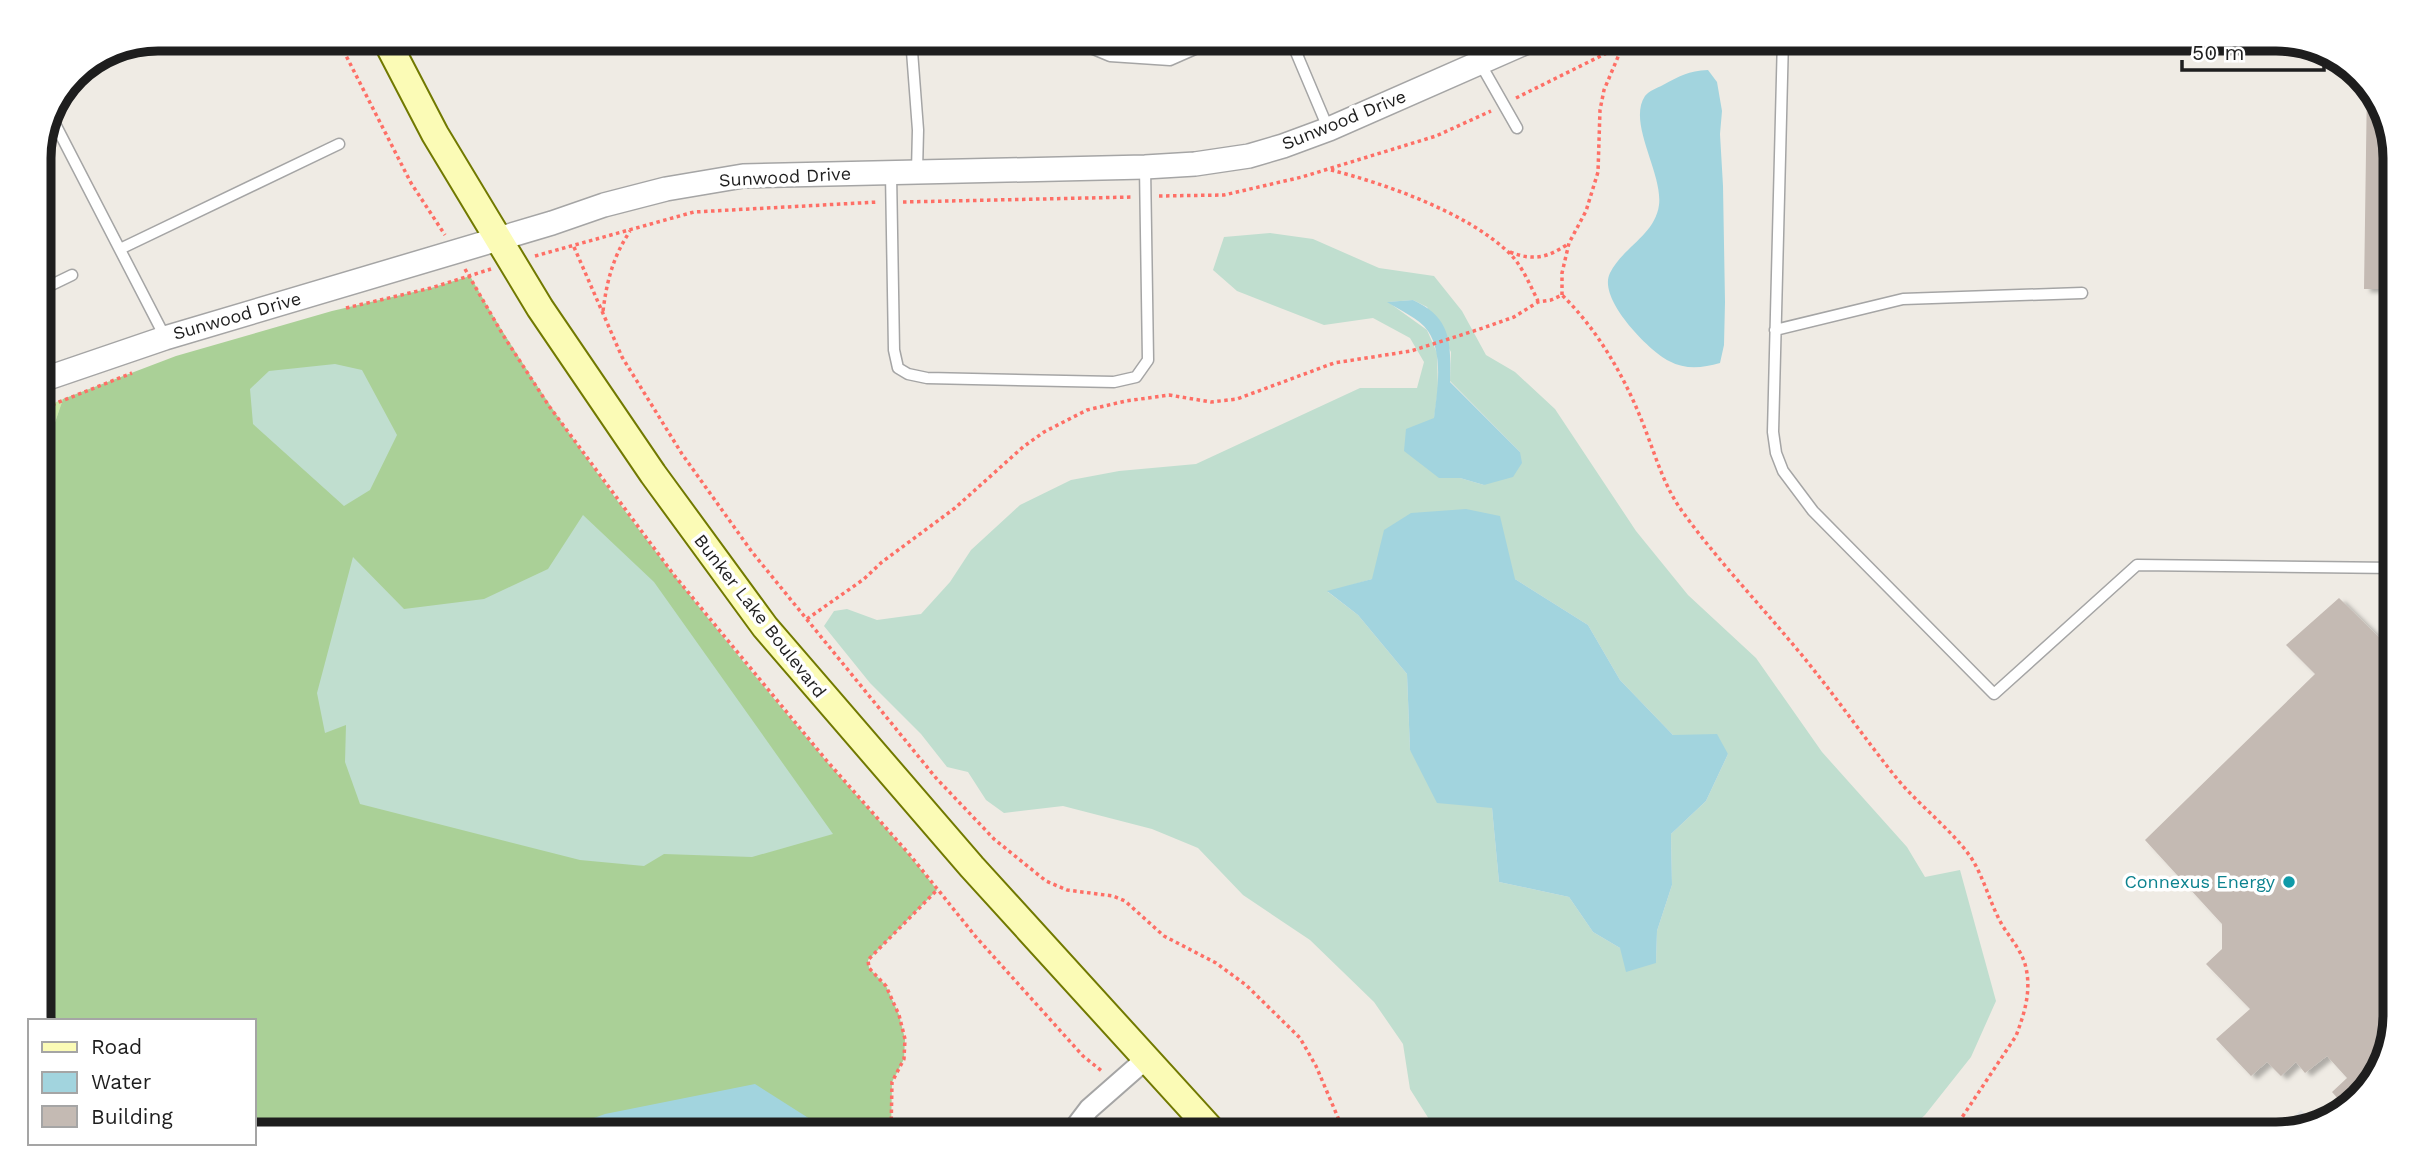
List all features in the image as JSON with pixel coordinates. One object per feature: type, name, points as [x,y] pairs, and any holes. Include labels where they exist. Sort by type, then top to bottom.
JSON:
[{"type":"main road","name":"Bunker Lake Boulevard","points":[[392,51],[435,134],[578,366],[765,628],[963,857],[1203,1122]]},
{"type":"street","name":"Sunwood Drive","points":[[51,377],[165,338],[604,205],[706,181],[770,175],[1144,167],[1195,164],[1248,156],[1329,129],[1487,53]]},
{"type":"street","points":[[1080,1122],[1089,1109],[1146,1059]]},
{"type":"lane","points":[[912,51],[918,172]]},
{"type":"lane","points":[[1098,51],[1110,56],[1170,60],[1190,51]]},
{"type":"lane","points":[[1296,51],[1329,129]]},
{"type":"lane","points":[[1297,54],[1300,51]]},
{"type":"lane","points":[[1783,51],[1773,432],[1776,453],[1783,471],[1813,511],[1994,694],[2137,565],[2383,568]]},
{"type":"lane","points":[[1487,53],[1517,128]]},
{"type":"lane","points":[[55,127],[165,338]]},
{"type":"lane","points":[[120,249],[339,144]]},
{"type":"lane","points":[[891,173],[894,350],[898,368],[908,374],[927,378],[1114,382],[1136,377],[1148,360],[1144,167]]},
{"type":"lane","points":[[51,285],[72,275]]},
{"type":"lane","points":[[1776,330],[1903,299],[2082,293]]},
{"type":"path","points":[[344,51],[411,183],[441,229]]},
{"type":"path","points":[[1620,51],[1600,110],[1600,153],[1594,192],[1569,243],[1562,273],[1562,295],[1580,312],[1623,378],[1639,411],[1661,472],[1681,509],[1750,597],[1789,639],[1846,709],[1896,777],[1968,853],[1983,877],[2000,921],[2020,951],[2028,979],[2028,995],[2021,1024],[2016,1036],[1960,1122]]},
{"type":"path","points":[[1329,170],[1370,180],[1406,193],[1462,220],[1509,252],[1535,259],[1546,257],[1569,243]]},
{"type":"path","points":[[603,313],[607,278],[612,262],[630,231]]},
{"type":"path","points":[[547,252],[574,247],[622,357],[682,454],[752,552],[936,778],[994,839],[1046,881],[1067,890],[1113,896],[1125,901],[1164,936],[1216,963],[1246,985],[1300,1038],[1316,1066],[1340,1122]]},
{"type":"path","points":[[1509,252],[1525,275],[1538,302]]},
{"type":"path","points":[[343,308],[431,288],[470,276],[503,335],[542,395],[619,503],[722,635],[937,890],[1083,1056],[1119,1083]]},
{"type":"path","points":[[807,619],[864,579],[882,562],[955,508],[1023,447],[1044,432],[1087,410],[1168,395],[1211,401],[1237,399],[1334,363],[1410,351],[1483,328],[1514,317],[1538,302],[1562,295]]},
{"type":"path","points":[[51,405],[141,370]]},
{"type":"path","points":[[891,1122],[892,1083],[904,1059],[905,1039],[899,1015],[886,986],[869,968],[868,960],[937,890]]},
{"type":"green space","points":[[1270,233],[1313,239],[1379,268],[1434,276],[1462,311],[1486,355],[1515,372],[1555,409],[1636,531],[1688,595],[1756,658],[1822,752],[1907,847],[1925,877],[1960,870],[1996,1001],[1971,1057],[1917,1122],[1431,1122],[1410,1089],[1403,1044],[1374,1002],[1310,940],[1243,895],[1198,848],[1152,829],[1063,806],[1004,813],[986,800],[968,772],[947,767],[921,734],[870,683],[824,626],[834,611],[847,609],[877,620],[921,614],[950,582],[971,550],[1020,505],[1071,480],[1119,471],[1196,464],[1360,388],[1417,388],[1424,362],[1410,338],[1373,318],[1324,325],[1237,291],[1213,270],[1224,237]],"holes":[[[1413,300],[1427,307],[1451,352],[1450,381],[1520,452],[1484,485],[1460,478],[1439,478],[1434,419],[1438,389],[1437,353],[1427,330],[1388,302]],[[1372,579],[1515,579],[1588,625],[1620,680],[1673,735],[1728,754],[1706,801],[1671,834],[1672,885],[1657,931],[1656,963],[1620,948],[1593,932],[1569,897],[1499,882],[1492,808],[1410,750],[1407,674],[1358,615],[1328,592]]]},
{"type":"green space","points":[[470,276],[549,404],[637,527],[778,704],[937,890],[868,960],[869,968],[886,986],[899,1015],[905,1039],[904,1059],[892,1082],[891,1122],[256,1122],[256,1019],[51,1019],[51,434],[63,399],[176,356],[332,311]]},
{"type":"green space","points":[[335,364],[362,370],[397,435],[370,490],[344,506],[253,424],[250,389],[269,371]]},
{"type":"green space","points":[[63,399],[51,434],[51,404]]},
{"type":"green space","points":[[583,515],[654,582],[833,834],[752,857],[664,854],[644,866],[580,860],[360,804],[345,762],[346,725],[325,733],[317,693],[353,557],[404,609],[484,599],[548,569]]},
{"type":"shaded area","points":[[2301,1110],[2308,1117],[2304,1119],[2289,1121]]},
{"type":"water","points":[[1708,70],[1717,82],[1722,111],[1720,134],[1724,345],[1720,363],[1688,367],[1669,361],[1638,335],[1617,309],[1608,284],[1610,273],[1651,225],[1659,205],[1656,178],[1640,120],[1645,96],[1684,74]]},
{"type":"water","points":[[1413,300],[1426,307],[1442,324],[1449,344],[1450,382],[1520,452],[1522,463],[1513,477],[1484,485],[1460,478],[1439,478],[1404,451],[1406,429],[1434,418],[1438,385],[1436,351],[1428,331],[1414,318],[1387,302]]},
{"type":"water","points":[[1466,509],[1500,516],[1515,579],[1588,625],[1620,680],[1673,735],[1717,734],[1728,754],[1706,801],[1671,834],[1672,885],[1657,931],[1656,963],[1626,972],[1620,948],[1593,932],[1569,897],[1499,882],[1492,808],[1437,803],[1410,750],[1407,674],[1358,615],[1327,591],[1372,579],[1384,530],[1411,513]]},
{"type":"water","points":[[755,1084],[815,1122],[583,1122],[605,1114]]},
{"type":"building","points":[[2367,101],[2378,123],[2383,151],[2383,289],[2364,289]]},
{"type":"building","name":"Connexus Energy","points":[[2339,598],[2383,641],[2382,1029],[2380,1043],[2365,1075],[2340,1101],[2332,1092],[2347,1078],[2327,1056],[2305,1073],[2296,1062],[2281,1076],[2267,1062],[2251,1076],[2216,1039],[2250,1009],[2206,964],[2222,949],[2222,924],[2145,840],[2315,674],[2286,645]]},
{"type":"place","name":"Connexus Energy","points":[[2289,882]]}]
